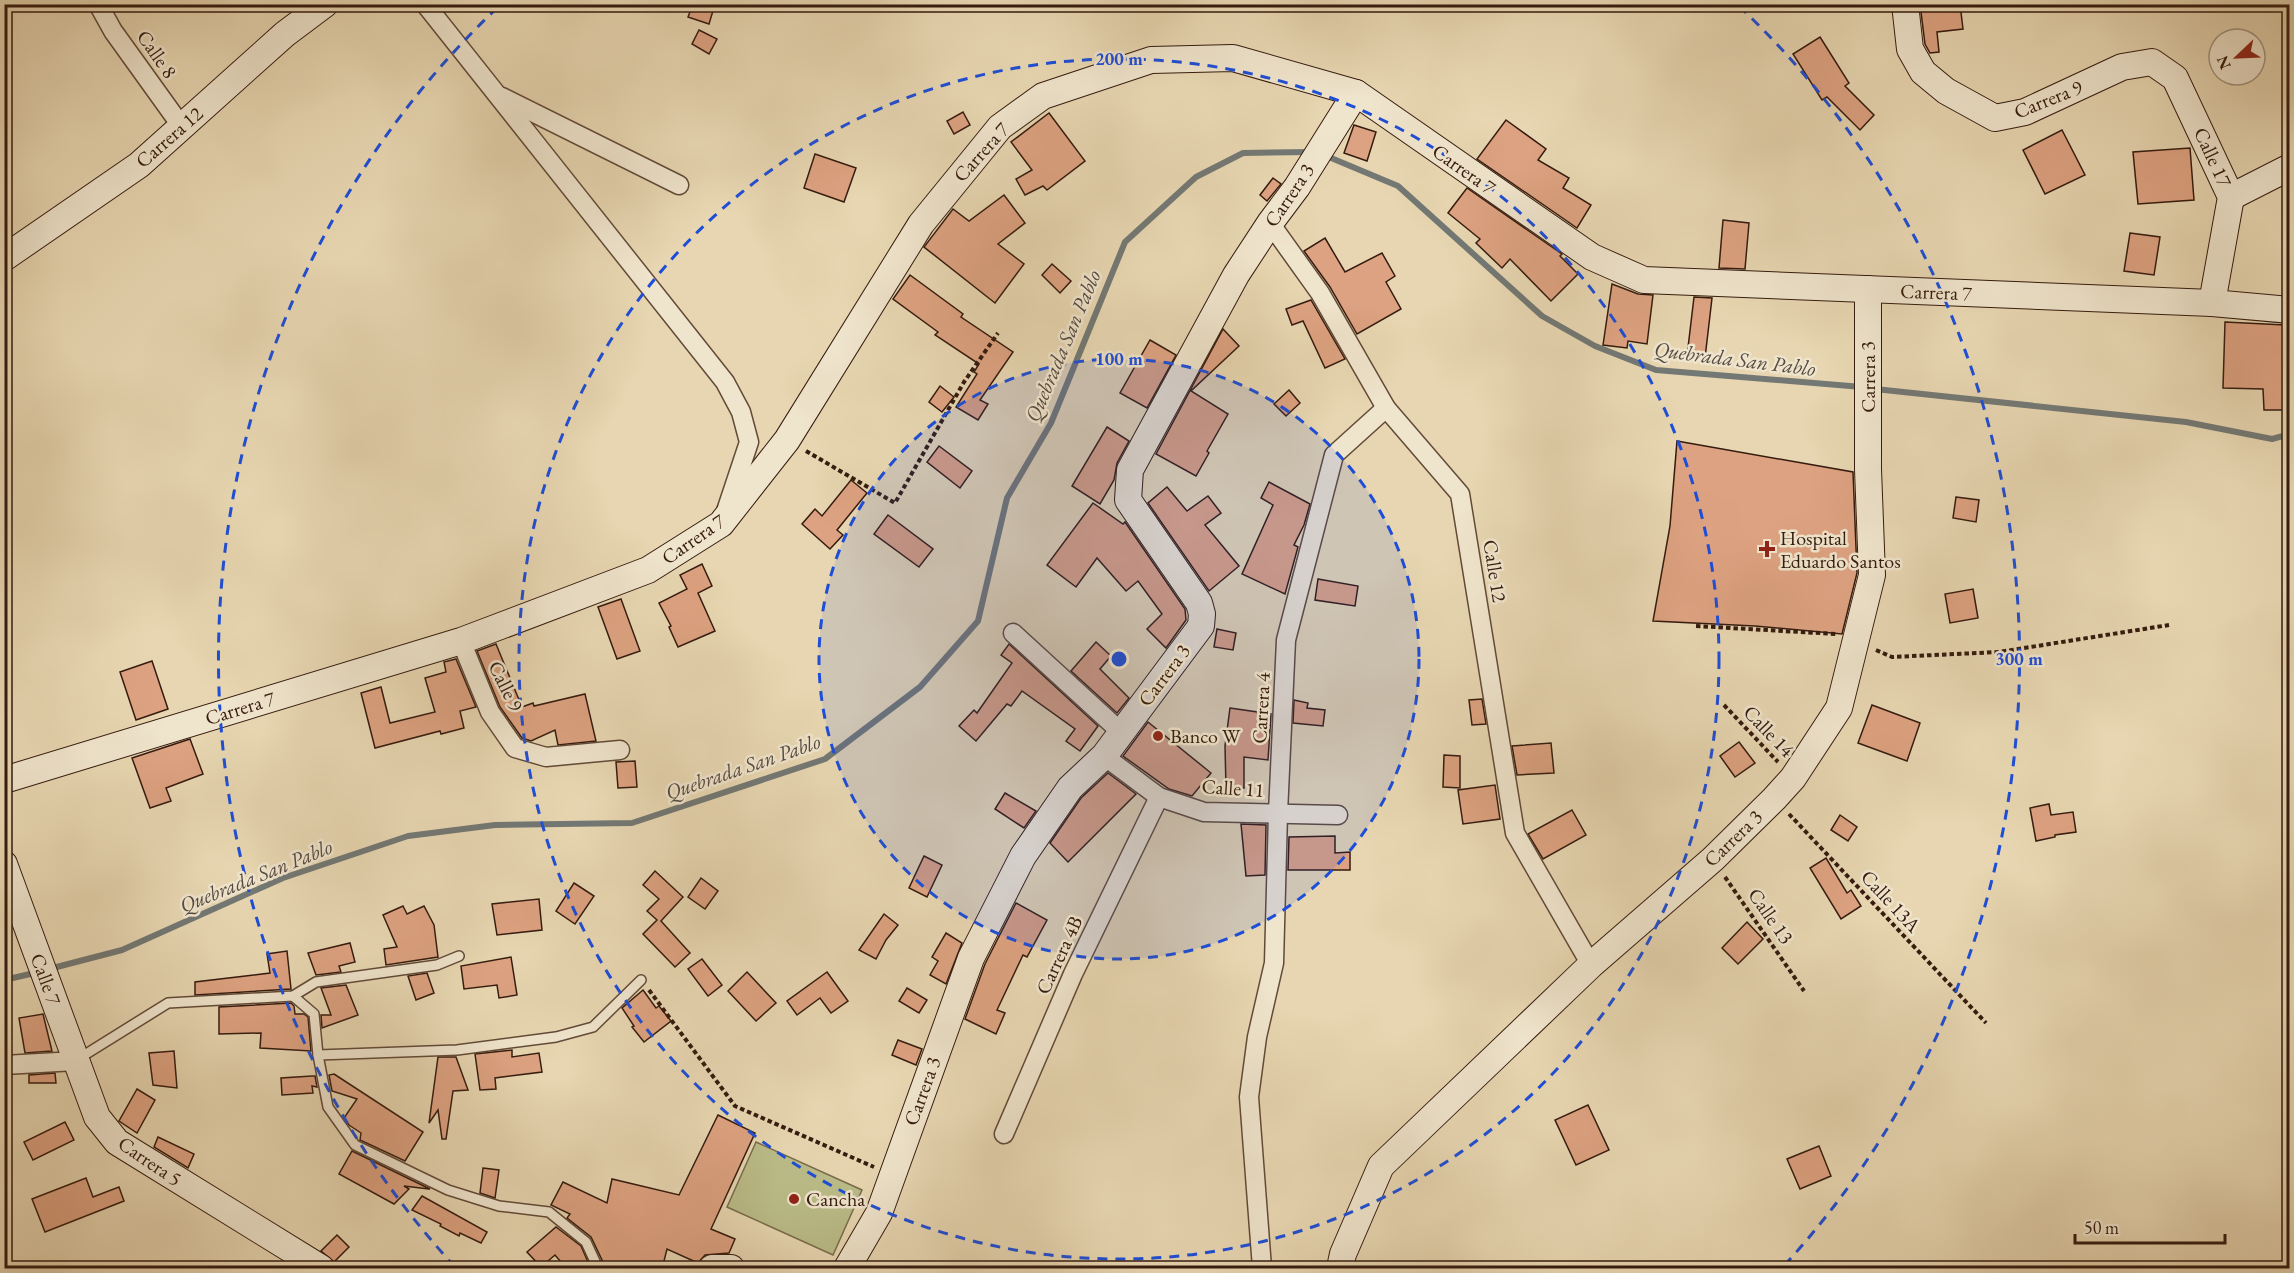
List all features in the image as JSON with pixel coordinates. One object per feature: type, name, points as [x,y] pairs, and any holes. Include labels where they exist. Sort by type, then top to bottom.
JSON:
[{"type":"main road","name":"Carrera 12","points":[[4,258],[139,165],[285,34],[325,4]]},
{"type":"main road","name":"Carrera 9","points":[[1905,4],[1910,49],[1923,72],[1946,91],[1995,118],[2025,112],[2122,67],[2152,62]]},
{"type":"main road","name":"Carrera 7","points":[[4,780],[461,641],[648,570],[721,524],[787,440],[921,224],[1000,127],[1043,96],[1150,60],[1233,58],[1356,93],[1592,257],[1644,280],[2212,303],[2289,310]]},
{"type":"main road","name":"Calle 17","points":[[2152,62],[2175,78],[2231,197],[2212,303]]},
{"type":"main road","name":"Carrera 3","points":[[847,1269],[879,1213],[976,947],[1023,856],[1070,788],[1104,756],[1201,626],[1202,614],[1199,603],[1128,500],[1130,470],[1236,275],[1297,187],[1356,93]]},
{"type":"main road","points":[[2231,197],[2289,168]]},
{"type":"main road","name":"Carrera 3","points":[[1340,1269],[1343,1254],[1381,1166],[1591,965],[1713,859],[1774,799],[1793,778],[1839,708],[1872,575],[1868,469],[1868,289]]},
{"type":"main road","name":"Calle 7","points":[[7,873],[72,1050]]},
{"type":"main road","name":"Carrera 5","points":[[72,1050],[97,1117],[117,1142],[321,1269]]},
{"type":"main road","points":[[712,1269],[731,1269]]},
{"type":"street","name":"Calle 8","points":[[98,4],[113,31],[182,127]]},
{"type":"street","points":[[425,4],[725,382],[741,412],[749,442],[721,524]]},
{"type":"street","points":[[498,95],[679,186]]},
{"type":"street","name":"Calle 12","points":[[1270,223],[1320,293],[1386,408],[1460,495],[1515,833],[1591,965]]},
{"type":"street","name":"Carrera 4","points":[[1262,1269],[1249,1096],[1257,1037],[1274,963],[1286,640],[1334,455],[1386,408]]},
{"type":"street","points":[[1013,633],[1121,732]]},
{"type":"street","name":"Calle 9","points":[[461,641],[490,712],[515,748],[546,757],[620,750]]},
{"type":"street","name":"Calle 11","points":[[1104,756],[1159,797],[1204,812],[1338,815]]},
{"type":"street","name":"Carrera 4B","points":[[1004,1134],[1073,974],[1159,797]]},
{"type":"street","points":[[4,1065],[72,1050]]},
{"type":"lane","points":[[72,1050],[168,1003],[293,996],[316,982],[437,965],[459,956]]},
{"type":"lane","points":[[318,1055],[457,1050],[556,1037],[593,1027],[641,980]]},
{"type":"lane","points":[[293,996],[314,1014],[318,1055],[328,1107],[356,1145],[448,1190],[498,1206],[549,1212],[586,1242],[598,1269]]},
{"type":"path","points":[[787,440],[895,503],[964,382],[998,333]]},
{"type":"path","points":[[1696,626],[1840,634],[1892,657],[2000,652],[2169,625]]},
{"type":"path","name":"Calle 14","points":[[1724,705],[1793,778]]},
{"type":"path","name":"Calle 13A","points":[[1774,799],[1986,1023]]},
{"type":"path","name":"Calle 13","points":[[1713,859],[1804,991]]},
{"type":"path","points":[[641,980],[735,1106],[892,1174]]},
{"type":"green space","name":"Cancha","points":[[756,1142],[862,1190],[833,1255],[727,1207]]},
{"type":"building","points":[[693,4],[715,4],[709,24],[688,17]]},
{"type":"building","points":[[1920,4],[1960,4],[1963,29],[1937,32],[1939,52],[1930,53],[1925,44]]},
{"type":"building","points":[[699,30],[717,39],[709,54],[692,44]]},
{"type":"building","points":[[1820,37],[1849,83],[1845,86],[1874,115],[1860,130],[1827,97],[1822,100],[1793,54]]},
{"type":"building","points":[[963,112],[970,125],[954,134],[947,121]]},
{"type":"building","points":[[1049,113],[1085,161],[1047,190],[1043,186],[1025,195],[1016,179],[1032,170],[1011,142]]},
{"type":"building","points":[[1506,120],[1546,149],[1538,160],[1569,178],[1563,188],[1591,205],[1577,228],[1477,159]]},
{"type":"building","points":[[1354,125],[1376,132],[1367,161],[1344,153]]},
{"type":"building","points":[[2062,130],[2085,175],[2045,194],[2023,150]]},
{"type":"building","points":[[2190,148],[2194,200],[2138,204],[2133,152]]},
{"type":"building","points":[[815,154],[856,168],[844,202],[804,188]]},
{"type":"building","points":[[1273,178],[1281,184],[1267,201],[1260,195]]},
{"type":"building","points":[[1467,188],[1562,254],[1560,256],[1578,274],[1551,301],[1510,259],[1502,268],[1476,243],[1480,239],[1448,213]]},
{"type":"building","points":[[1004,195],[1025,223],[998,244],[1024,264],[995,303],[924,247],[953,209],[969,221]]},
{"type":"building","points":[[1723,220],[1749,223],[1745,269],[1719,268]]},
{"type":"building","points":[[2130,233],[2160,237],[2154,275],[2124,271]]},
{"type":"building","points":[[1325,238],[1345,272],[1382,253],[1395,276],[1386,282],[1401,309],[1357,334],[1330,287],[1304,251]]},
{"type":"building","points":[[1052,264],[1071,281],[1060,293],[1042,275]]},
{"type":"building","points":[[910,275],[963,314],[961,317],[1013,352],[980,400],[988,404],[978,420],[956,407],[977,374],[974,372],[979,364],[935,335],[938,332],[893,299]]},
{"type":"building","points":[[1612,284],[1638,294],[1653,295],[1647,344],[1628,341],[1627,348],[1603,345]]},
{"type":"building","points":[[1694,297],[1712,298],[1705,358],[1687,356]]},
{"type":"building","points":[[1311,300],[1345,359],[1325,368],[1303,321],[1292,325],[1286,309]]},
{"type":"building","points":[[2225,322],[2285,325],[2289,410],[2264,410],[2263,389],[2223,388]]},
{"type":"building","points":[[1223,329],[1239,346],[1191,391],[1228,414],[1196,476],[1156,454]]},
{"type":"building","points":[[1150,340],[1176,355],[1147,408],[1120,393]]},
{"type":"building","points":[[940,386],[954,397],[942,412],[929,402]]},
{"type":"building","points":[[1289,390],[1300,403],[1286,416],[1274,404]]},
{"type":"building","points":[[1107,427],[1129,441],[1117,463],[1114,480],[1100,504],[1072,486]]},
{"type":"building","name":"Hospital Eduardo Santos","points":[[1677,441],[1853,472],[1857,573],[1842,634],[1755,626],[1653,621],[1670,526]]},
{"type":"building","points":[[939,446],[972,471],[960,488],[927,462]]},
{"type":"building","points":[[851,480],[867,493],[837,530],[843,535],[830,549],[802,524],[815,509],[822,516]]},
{"type":"building","points":[[1269,482],[1310,504],[1304,525],[1294,545],[1298,547],[1285,594],[1242,574],[1273,505],[1261,498]]},
{"type":"building","points":[[1167,487],[1187,511],[1208,496],[1221,513],[1205,525],[1239,566],[1209,591],[1148,503]]},
{"type":"building","points":[[1956,497],[1979,500],[1976,522],[1953,518]]},
{"type":"building","points":[[1093,503],[1123,524],[1125,522],[1185,609],[1186,620],[1166,648],[1147,629],[1162,614],[1138,581],[1126,591],[1097,558],[1076,587],[1047,565]]},
{"type":"building","points":[[888,515],[933,549],[919,567],[874,534]]},
{"type":"building","points":[[702,564],[712,586],[698,593],[715,631],[678,647],[669,627],[671,626],[659,603],[687,589],[680,575]]},
{"type":"building","points":[[1318,579],[1358,586],[1355,606],[1315,600]]},
{"type":"building","points":[[1973,589],[1978,618],[1950,623],[1945,594]]},
{"type":"building","points":[[621,599],[640,651],[617,659],[598,607]]},
{"type":"building","points":[[1217,629],[1236,633],[1233,650],[1214,647]]},
{"type":"building","points":[[1096,642],[1111,656],[1100,669],[1129,698],[1117,713],[1071,671]]},
{"type":"building","points":[[496,644],[522,707],[585,694],[596,741],[558,745],[555,730],[531,741],[522,738],[500,707],[477,651]]},
{"type":"building","points":[[1009,644],[1098,726],[1080,751],[1066,741],[1075,729],[1022,691],[1011,706],[1007,704],[976,741],[959,726],[974,710],[977,713],[1012,663],[1001,655]]},
{"type":"building","points":[[456,659],[476,707],[460,711],[464,728],[441,734],[440,731],[375,748],[361,693],[381,687],[390,723],[435,712],[425,678],[446,672],[444,662]]},
{"type":"building","points":[[152,661],[168,709],[136,720],[120,672]]},
{"type":"building","points":[[1482,699],[1486,724],[1472,725],[1469,700]]},
{"type":"building","points":[[1294,700],[1308,703],[1307,708],[1325,710],[1323,726],[1293,723]]},
{"type":"building","points":[[1872,705],[1920,723],[1907,761],[1858,743]]},
{"type":"building","points":[[1230,708],[1271,714],[1268,760],[1244,757],[1244,788],[1226,788],[1225,746]]},
{"type":"building","points":[[1148,722],[1211,773],[1192,796],[1169,789],[1123,756]]},
{"type":"building","points":[[190,739],[203,774],[166,788],[171,801],[150,808],[132,758]]},
{"type":"building","points":[[1739,742],[1755,763],[1735,777],[1720,756]]},
{"type":"building","points":[[1551,743],[1554,773],[1517,775],[1512,746]]},
{"type":"building","points":[[1444,755],[1460,756],[1460,788],[1443,787]]},
{"type":"building","points":[[635,761],[637,787],[618,788],[616,762]]},
{"type":"building","points":[[1108,773],[1136,794],[1068,862],[1050,843],[1081,798]]},
{"type":"building","points":[[1495,785],[1500,819],[1463,824],[1458,790]]},
{"type":"building","points":[[1005,793],[1036,811],[1024,828],[995,809]]},
{"type":"building","points":[[2049,804],[2051,815],[2073,812],[2076,832],[2036,841],[2030,808]]},
{"type":"building","points":[[1572,810],[1586,835],[1543,859],[1528,834]]},
{"type":"building","points":[[1840,815],[1857,827],[1848,841],[1831,830]]},
{"type":"building","points":[[1241,824],[1266,825],[1265,875],[1246,876]]},
{"type":"building","points":[[1335,836],[1335,853],[1350,852],[1350,870],[1288,870],[1289,837]]},
{"type":"building","points":[[924,856],[942,865],[927,897],[909,888]]},
{"type":"building","points":[[1826,858],[1847,893],[1851,890],[1861,906],[1841,919],[1810,868]]},
{"type":"building","points":[[655,871],[683,897],[661,921],[690,953],[675,967],[643,934],[657,920],[647,911],[659,899],[643,885]]},
{"type":"building","points":[[701,878],[718,891],[705,909],[688,897]]},
{"type":"building","points":[[574,883],[594,896],[575,924],[556,911]]},
{"type":"building","points":[[539,899],[542,930],[497,935],[492,904]]},
{"type":"building","points":[[1016,903],[1047,920],[1027,957],[1023,955],[997,1010],[1005,1013],[996,1034],[965,1019],[985,964]]},
{"type":"building","points":[[403,906],[407,914],[424,906],[434,925],[438,957],[386,965],[384,949],[397,947],[383,915]]},
{"type":"building","points":[[884,914],[898,925],[886,940],[876,959],[859,950]]},
{"type":"building","points":[[1747,922],[1763,939],[1738,964],[1722,948]]},
{"type":"building","points":[[946,933],[962,943],[946,984],[930,975],[938,961],[932,957]]},
{"type":"building","points":[[350,943],[355,962],[339,966],[341,972],[316,975],[308,953]]},
{"type":"building","points":[[287,951],[291,989],[195,995],[195,982],[270,973],[267,954]]},
{"type":"building","points":[[511,957],[517,995],[499,998],[497,985],[464,989],[461,966]]},
{"type":"building","points":[[702,959],[722,985],[708,996],[688,969]]},
{"type":"building","points":[[747,972],[776,1003],[756,1021],[728,991]]},
{"type":"building","points":[[827,972],[848,1001],[831,1013],[820,998],[797,1015],[787,1001]]},
{"type":"building","points":[[427,973],[434,993],[416,1000],[408,976]]},
{"type":"building","points":[[346,985],[358,1015],[322,1028],[321,1015],[331,1015],[321,988]]},
{"type":"building","points":[[907,988],[927,1000],[919,1013],[899,1001]]},
{"type":"building","points":[[643,990],[656,1008],[659,1006],[671,1021],[644,1042],[632,1027],[634,1026],[622,1008]]},
{"type":"building","points":[[291,1003],[295,1014],[304,1014],[308,1017],[311,1051],[260,1048],[261,1033],[219,1034],[219,1007]]},
{"type":"building","points":[[43,1014],[52,1051],[25,1053],[19,1018]]},
{"type":"building","points":[[898,1040],[922,1049],[916,1065],[892,1055]]},
{"type":"building","points":[[512,1050],[512,1057],[539,1053],[542,1072],[495,1078],[496,1089],[480,1090],[475,1054]]},
{"type":"building","points":[[174,1051],[177,1088],[153,1085],[149,1053]]},
{"type":"building","points":[[438,1057],[456,1057],[468,1090],[453,1091],[446,1139],[442,1139],[438,1110],[429,1123]]},
{"type":"building","points":[[55,1073],[56,1083],[29,1083],[29,1075]]},
{"type":"building","points":[[334,1074],[423,1132],[405,1161],[360,1140],[361,1133],[349,1125],[344,1118],[357,1099],[332,1091],[329,1075]]},
{"type":"building","points":[[315,1076],[317,1087],[312,1086],[313,1093],[282,1095],[281,1078]]},
{"type":"building","points":[[137,1089],[155,1100],[137,1133],[119,1121]]},
{"type":"building","points":[[1588,1105],[1609,1150],[1576,1165],[1555,1120]]},
{"type":"building","points":[[718,1115],[755,1133],[711,1229],[735,1239],[729,1253],[705,1255],[698,1263],[667,1249],[662,1269],[629,1269],[603,1262],[591,1237],[567,1218],[570,1214],[551,1205],[563,1182],[607,1203],[612,1179],[679,1195]]},
{"type":"building","points":[[65,1122],[74,1140],[33,1160],[24,1142]]},
{"type":"building","points":[[158,1137],[194,1154],[188,1168],[154,1147]]},
{"type":"building","points":[[1819,1146],[1831,1176],[1800,1189],[1787,1159]]},
{"type":"building","points":[[352,1151],[430,1189],[404,1186],[409,1189],[394,1204],[339,1174]]},
{"type":"building","points":[[483,1168],[499,1170],[495,1198],[480,1193]]},
{"type":"building","points":[[86,1178],[93,1197],[119,1187],[124,1201],[45,1232],[32,1199]]},
{"type":"building","points":[[422,1196],[487,1232],[481,1243],[460,1233],[459,1236],[412,1210]]},
{"type":"building","points":[[556,1227],[581,1246],[588,1262],[580,1269],[567,1269],[555,1255],[541,1267],[527,1252]]},
{"type":"building","points":[[337,1235],[349,1247],[334,1262],[321,1251]]},
{"type":"waterway","name":"Quebrada San Pablo","points":[[49,969],[122,950],[283,878],[408,836],[495,825],[632,823],[825,759],[920,687],[978,621],[1007,498],[1051,423],[1125,242],[1196,177],[1243,153],[1311,152]]},
{"type":"waterway","name":"Quebrada San Pablo","points":[[1324,155],[1398,186],[1542,316],[1595,346],[1656,370],[1862,387]]},
{"type":"waterway","name":"Quebrada San Pablo","points":[[1875,389],[2186,422],[2272,439],[2290,434]]},
{"type":"waterway","name":"Quebrada San Pablo","points":[[4,980],[39,972]]},
{"type":"place","name":"Hospital Eduardo Santos","points":[[1767,549]]},
{"type":"place","name":"Banco W","points":[[1158,736]]},
{"type":"place","name":"Cancha","points":[[794,1199]]}]
